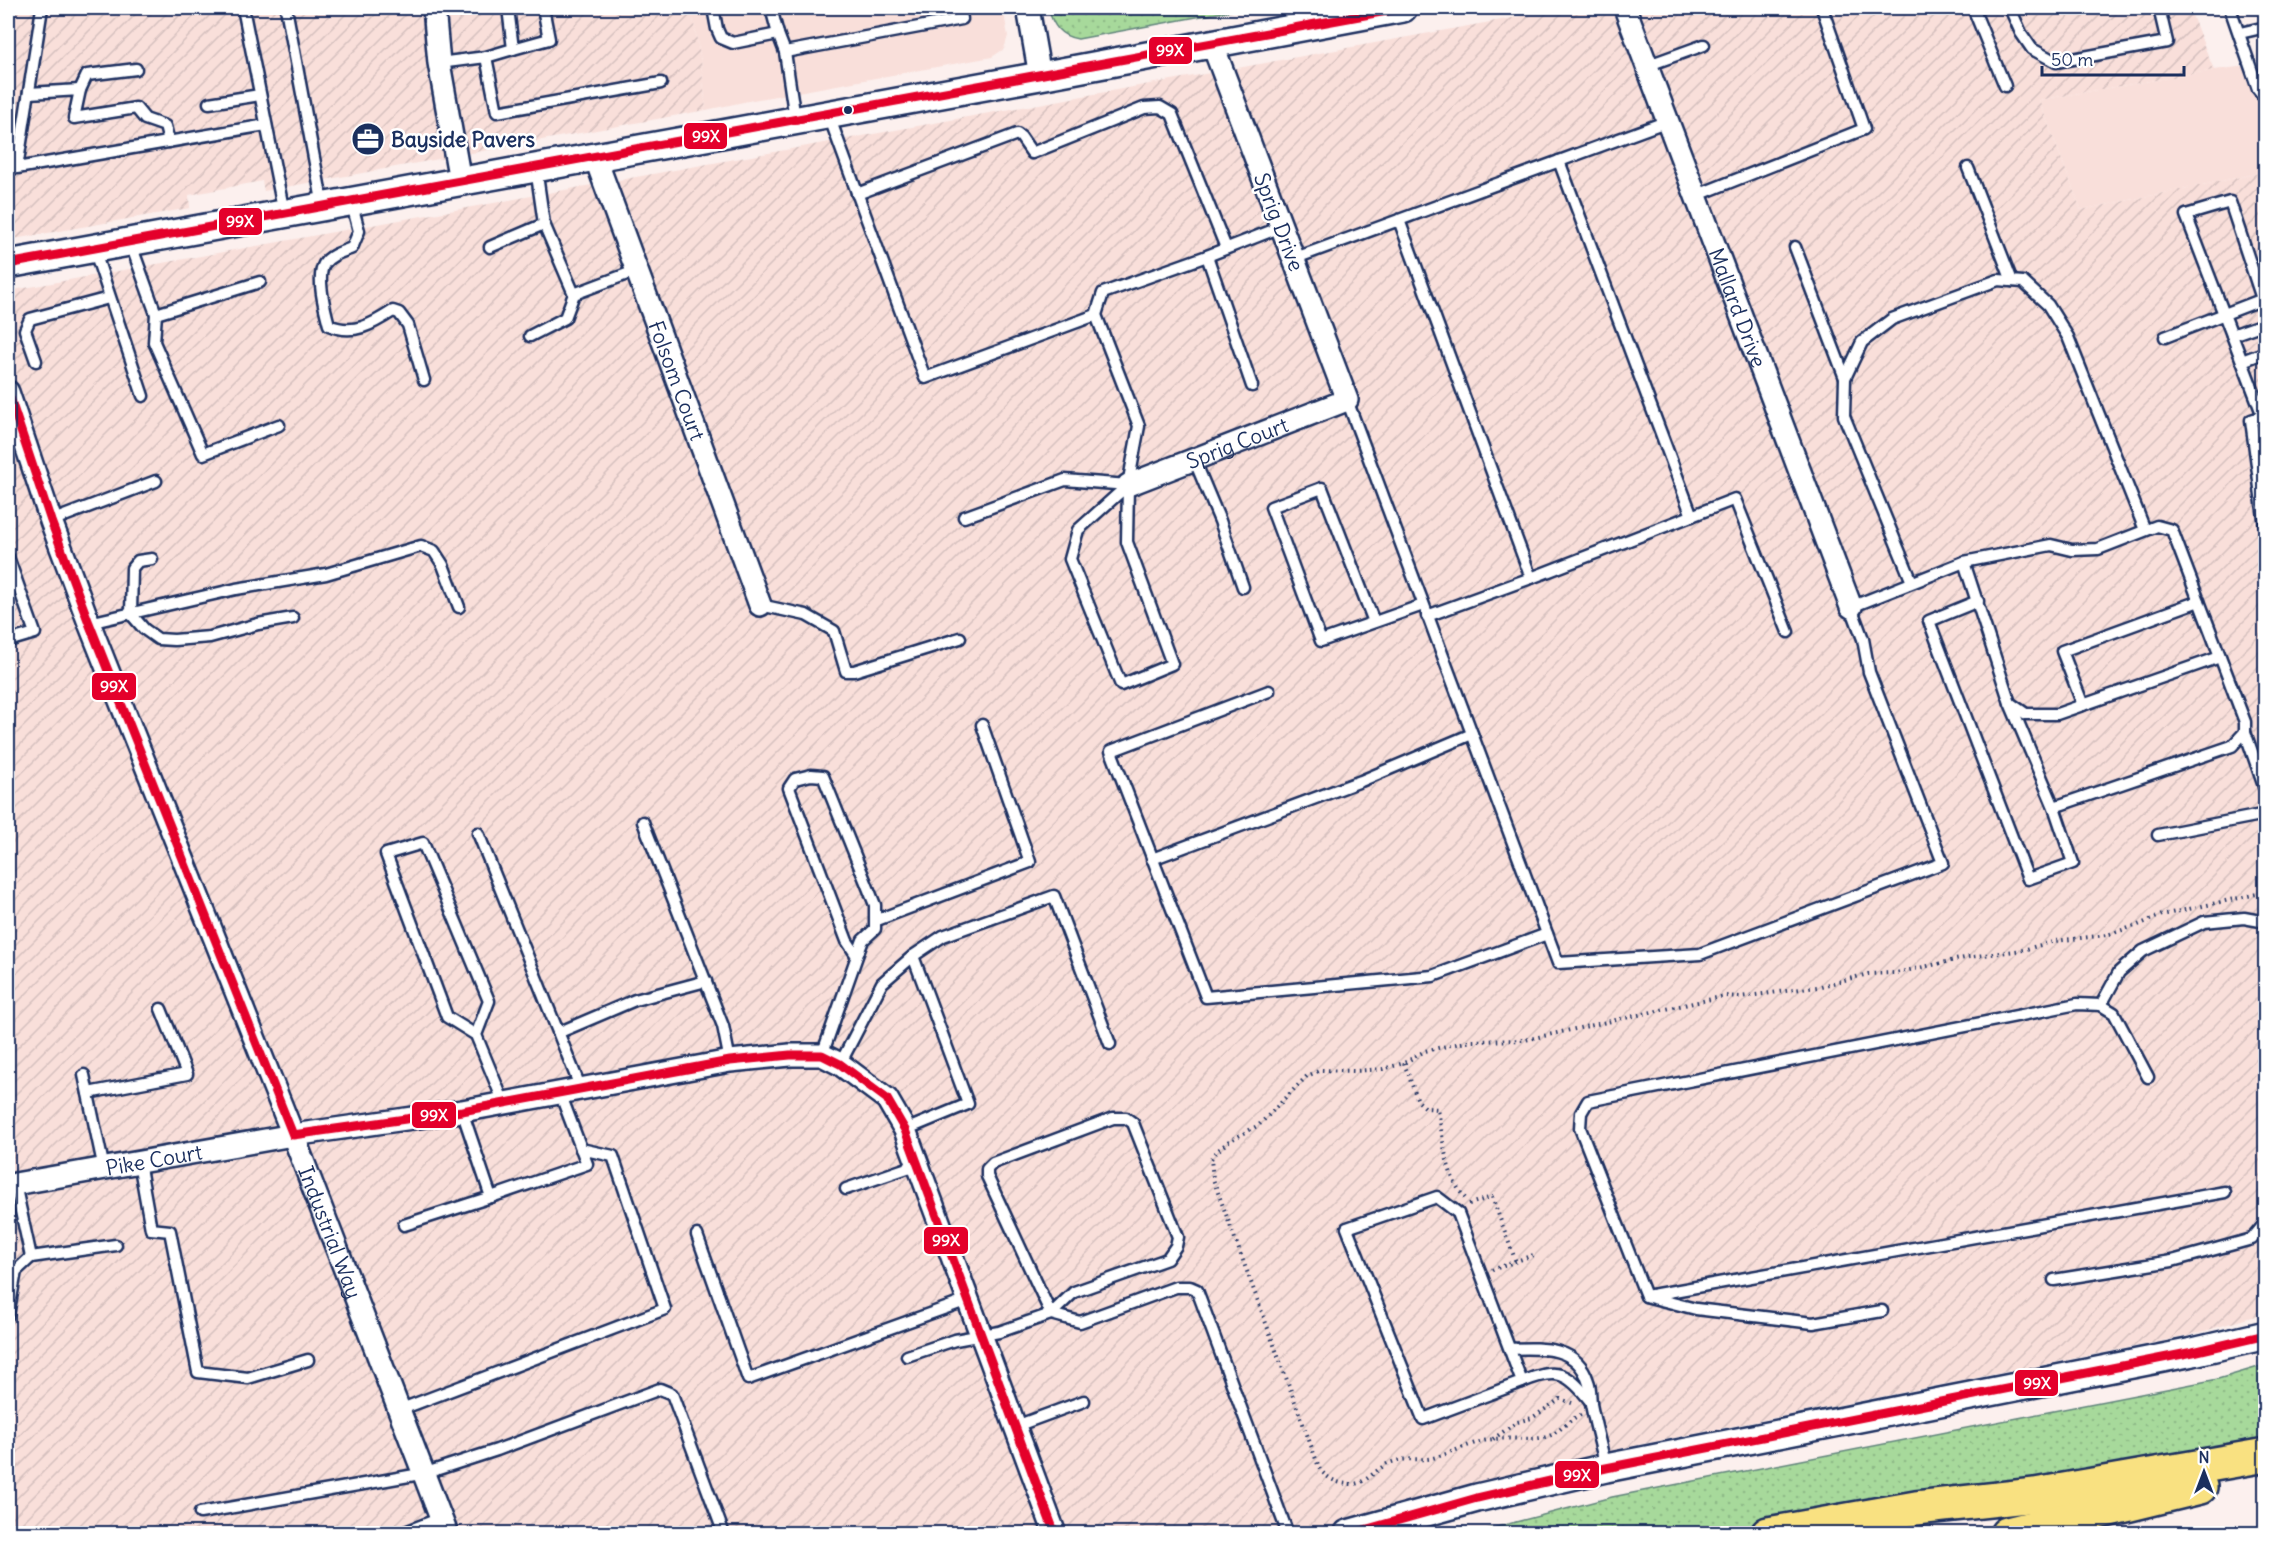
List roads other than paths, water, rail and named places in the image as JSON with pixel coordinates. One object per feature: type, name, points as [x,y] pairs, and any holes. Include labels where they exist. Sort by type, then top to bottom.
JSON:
[{"type":"highway","points":[[1768,1533],[1916,1508],[2035,1495],[2265,1455]]},
{"type":"highway","points":[[2007,1533],[2265,1470]]},
{"type":"street","points":[[434,8],[439,63],[460,181]]},
{"type":"street","points":[[1028,8],[1040,76]]},
{"type":"street","points":[[8,264],[1403,8]]},
{"type":"street","name":"Mallard Drive","points":[[1624,8],[1851,607]]},
{"type":"street","name":"Sprig Drive","points":[[1212,43],[1347,400]]},
{"type":"street","name":"Folsom Court","points":[[595,156],[635,271],[760,605]]},
{"type":"street","name":"Industrial Way","points":[[8,392],[12,422],[89,623],[293,1135],[399,1410],[426,1473],[444,1526]]},
{"type":"street","name":"Sprig Court","points":[[1128,485],[1347,400]]},
{"type":"street","name":"Pike Court","points":[[10,1183],[104,1169],[293,1135],[462,1111],[730,1061],[790,1055],[831,1060]]},
{"type":"street","points":[[831,1060],[887,1099],[905,1130],[1055,1533]]},
{"type":"street","points":[[1348,1533],[1477,1498],[1606,1468],[2169,1357],[2265,1335]]},
{"type":"lane","points":[[42,8],[29,93],[12,170],[266,124]]},
{"type":"lane","points":[[243,8],[284,213]]},
{"type":"lane","points":[[286,8],[323,206]]},
{"type":"lane","points":[[508,8],[513,49]]},
{"type":"lane","points":[[439,63],[486,57],[549,39],[543,8]]},
{"type":"lane","points":[[713,8],[721,38],[733,43],[777,34]]},
{"type":"lane","points":[[771,8],[777,34],[785,52],[795,120]]},
{"type":"lane","points":[[785,52],[962,19],[960,8]]},
{"type":"lane","points":[[1695,196],[1864,129],[1822,8]]},
{"type":"lane","points":[[1973,8],[2004,86]]},
{"type":"lane","points":[[2010,8],[2020,33],[2032,49],[2056,62],[2167,42],[2159,8]]},
{"type":"lane","points":[[2230,8],[2258,89],[2265,99]]},
{"type":"lane","points":[[2240,33],[2265,27]]},
{"type":"lane","points":[[1646,66],[1704,45]]},
{"type":"lane","points":[[486,57],[498,112],[661,83]]},
{"type":"lane","points":[[136,69],[87,75],[80,90],[74,118],[136,108],[145,118],[165,126],[169,142]]},
{"type":"lane","points":[[29,93],[80,90]]},
{"type":"lane","points":[[209,103],[261,95]]},
{"type":"lane","points":[[857,194],[1017,134],[1032,153],[1144,108],[1160,108],[1172,114],[1226,248]]},
{"type":"lane","points":[[828,114],[925,378],[1096,315]]},
{"type":"lane","points":[[1293,259],[1668,121]]},
{"type":"lane","points":[[1558,161],[1692,516]]},
{"type":"lane","points":[[530,336],[565,318],[574,294],[544,224],[536,167]]},
{"type":"lane","points":[[1968,168],[2012,281]]},
{"type":"lane","points":[[351,201],[359,231],[352,248],[334,255],[323,265],[321,277],[323,301],[329,325],[340,330],[353,330],[373,324],[393,312],[399,313],[408,325],[424,380]]},
{"type":"lane","points":[[2165,337],[2224,314],[2264,299],[2230,202],[2186,215],[2224,314],[2242,361],[2264,415],[2251,420],[2265,533]]},
{"type":"lane","points":[[1399,220],[1531,578]]},
{"type":"lane","points":[[490,247],[544,224]]},
{"type":"lane","points":[[1128,485],[1078,530],[1070,559],[1121,685],[1172,664],[1127,542],[1128,485],[1139,426],[1096,315],[1103,293],[1281,227]]},
{"type":"lane","points":[[130,242],[156,314],[154,342],[203,454],[279,425]]},
{"type":"lane","points":[[1795,247],[1845,378],[1844,416],[1912,582]]},
{"type":"lane","points":[[94,248],[143,396]]},
{"type":"lane","points":[[1207,255],[1252,386]]},
{"type":"lane","points":[[574,294],[635,271]]},
{"type":"lane","points":[[1845,378],[1862,342],[1892,319],[1998,280],[2023,282],[2048,305],[2068,337],[2145,530]]},
{"type":"lane","points":[[156,314],[261,282]]},
{"type":"lane","points":[[36,361],[25,330],[30,319],[109,298]]},
{"type":"lane","points":[[2232,335],[2265,323]]},
{"type":"lane","points":[[2242,361],[2265,352]]},
{"type":"lane","points":[[1347,400],[1558,963],[1700,954],[1943,863],[1869,672],[1863,639],[1851,607],[1964,562],[2050,545],[2072,550],[2098,549],[2157,526],[2172,530],[2245,722],[2245,732],[2265,792]]},
{"type":"lane","points":[[1194,459],[1244,587]]},
{"type":"lane","points":[[964,517],[1065,480],[1128,485]]},
{"type":"lane","points":[[51,521],[156,481]]},
{"type":"lane","points":[[1374,622],[1322,488],[1270,507],[1321,641],[1423,605]]},
{"type":"lane","points":[[1427,616],[1735,499],[1788,632]]},
{"type":"lane","points":[[89,623],[236,589],[326,574],[421,546],[434,551],[439,558],[459,607]]},
{"type":"lane","points":[[8,557],[34,633],[8,641]]},
{"type":"lane","points":[[152,559],[138,561],[132,568],[131,614],[144,629],[158,639],[210,637],[258,624],[293,618]]},
{"type":"lane","points":[[1964,562],[1978,601],[2010,703],[2054,807],[2073,863],[2028,879],[1929,621],[1978,601]]},
{"type":"lane","points":[[2083,705],[2062,651],[2199,601]]},
{"type":"lane","points":[[760,605],[806,615],[834,631],[846,670],[854,671],[960,638]]},
{"type":"lane","points":[[2010,703],[2026,714],[2057,714],[2220,657]]},
{"type":"lane","points":[[1269,691],[1111,751],[1206,997],[1433,976],[1547,934]]},
{"type":"lane","points":[[877,920],[1030,862],[982,725]]},
{"type":"lane","points":[[2054,807],[2232,746],[2245,732]]},
{"type":"lane","points":[[1152,859],[1413,761],[1472,734]]},
{"type":"lane","points":[[831,1060],[857,956],[863,940],[875,929],[877,920],[875,905],[823,776],[811,775],[795,779],[789,788],[847,941],[857,956]]},
{"type":"lane","points":[[2158,835],[2265,814]]},
{"type":"lane","points":[[643,822],[723,1026],[730,1061]]},
{"type":"lane","points":[[404,1225],[587,1164],[581,1149],[560,1032],[478,833]]},
{"type":"lane","points":[[476,1035],[489,1001],[423,843],[386,854],[447,1017],[476,1035],[504,1103]]},
{"type":"lane","points":[[831,1060],[882,983],[913,956],[944,936],[1054,896],[1110,1044]]},
{"type":"lane","points":[[2101,1005],[2119,972],[2143,951],[2204,922],[2244,918],[2265,922]]},
{"type":"lane","points":[[905,1130],[968,1104],[913,956]]},
{"type":"lane","points":[[560,1032],[635,1000],[706,981]]},
{"type":"lane","points":[[1646,1296],[1580,1128],[1581,1113],[1588,1101],[2077,1004],[2101,1005],[2114,1013],[2148,1077]]},
{"type":"lane","points":[[88,1093],[187,1074],[161,1009]]},
{"type":"lane","points":[[84,1075],[104,1169]]},
{"type":"lane","points":[[462,1111],[491,1197]]},
{"type":"lane","points":[[907,1356],[956,1340],[981,1337],[1051,1314],[1074,1292],[1167,1259],[1176,1246],[1178,1237],[1133,1123],[1126,1118],[1113,1118],[993,1163],[987,1169],[987,1176],[1051,1314],[1080,1322],[1176,1287],[1190,1287],[1197,1290],[1288,1533]]},
{"type":"lane","points":[[399,1410],[665,1309],[613,1156],[581,1149]]},
{"type":"lane","points":[[139,1162],[151,1229],[170,1231],[198,1372],[248,1378],[308,1360]]},
{"type":"lane","points":[[846,1189],[919,1164]]},
{"type":"lane","points":[[10,1183],[31,1257]]},
{"type":"lane","points":[[1646,1296],[2225,1192]]},
{"type":"lane","points":[[1522,1382],[1458,1213],[1437,1197],[1347,1228],[1423,1419],[1522,1382],[1543,1373],[1563,1376],[1577,1383],[1591,1402]]},
{"type":"lane","points":[[2054,1280],[2172,1261],[2252,1239],[2265,1222]]},
{"type":"lane","points":[[697,1235],[748,1379],[968,1300]]},
{"type":"lane","points":[[8,1315],[16,1271],[31,1257],[116,1245]]},
{"type":"lane","points":[[1646,1296],[1696,1309],[1813,1323],[1882,1311]]},
{"type":"lane","points":[[1509,1349],[1551,1349],[1565,1353],[1584,1369],[1589,1383],[1606,1468]]},
{"type":"lane","points":[[200,1513],[426,1473],[497,1450],[660,1389],[672,1394],[724,1533]]},
{"type":"lane","points":[[1016,1426],[1084,1401]]},
{"type":"lane","points":[[400,1533],[444,1526]]},
{"type":"place","name":"Bayside Pavers","points":[[368,139]]}]
